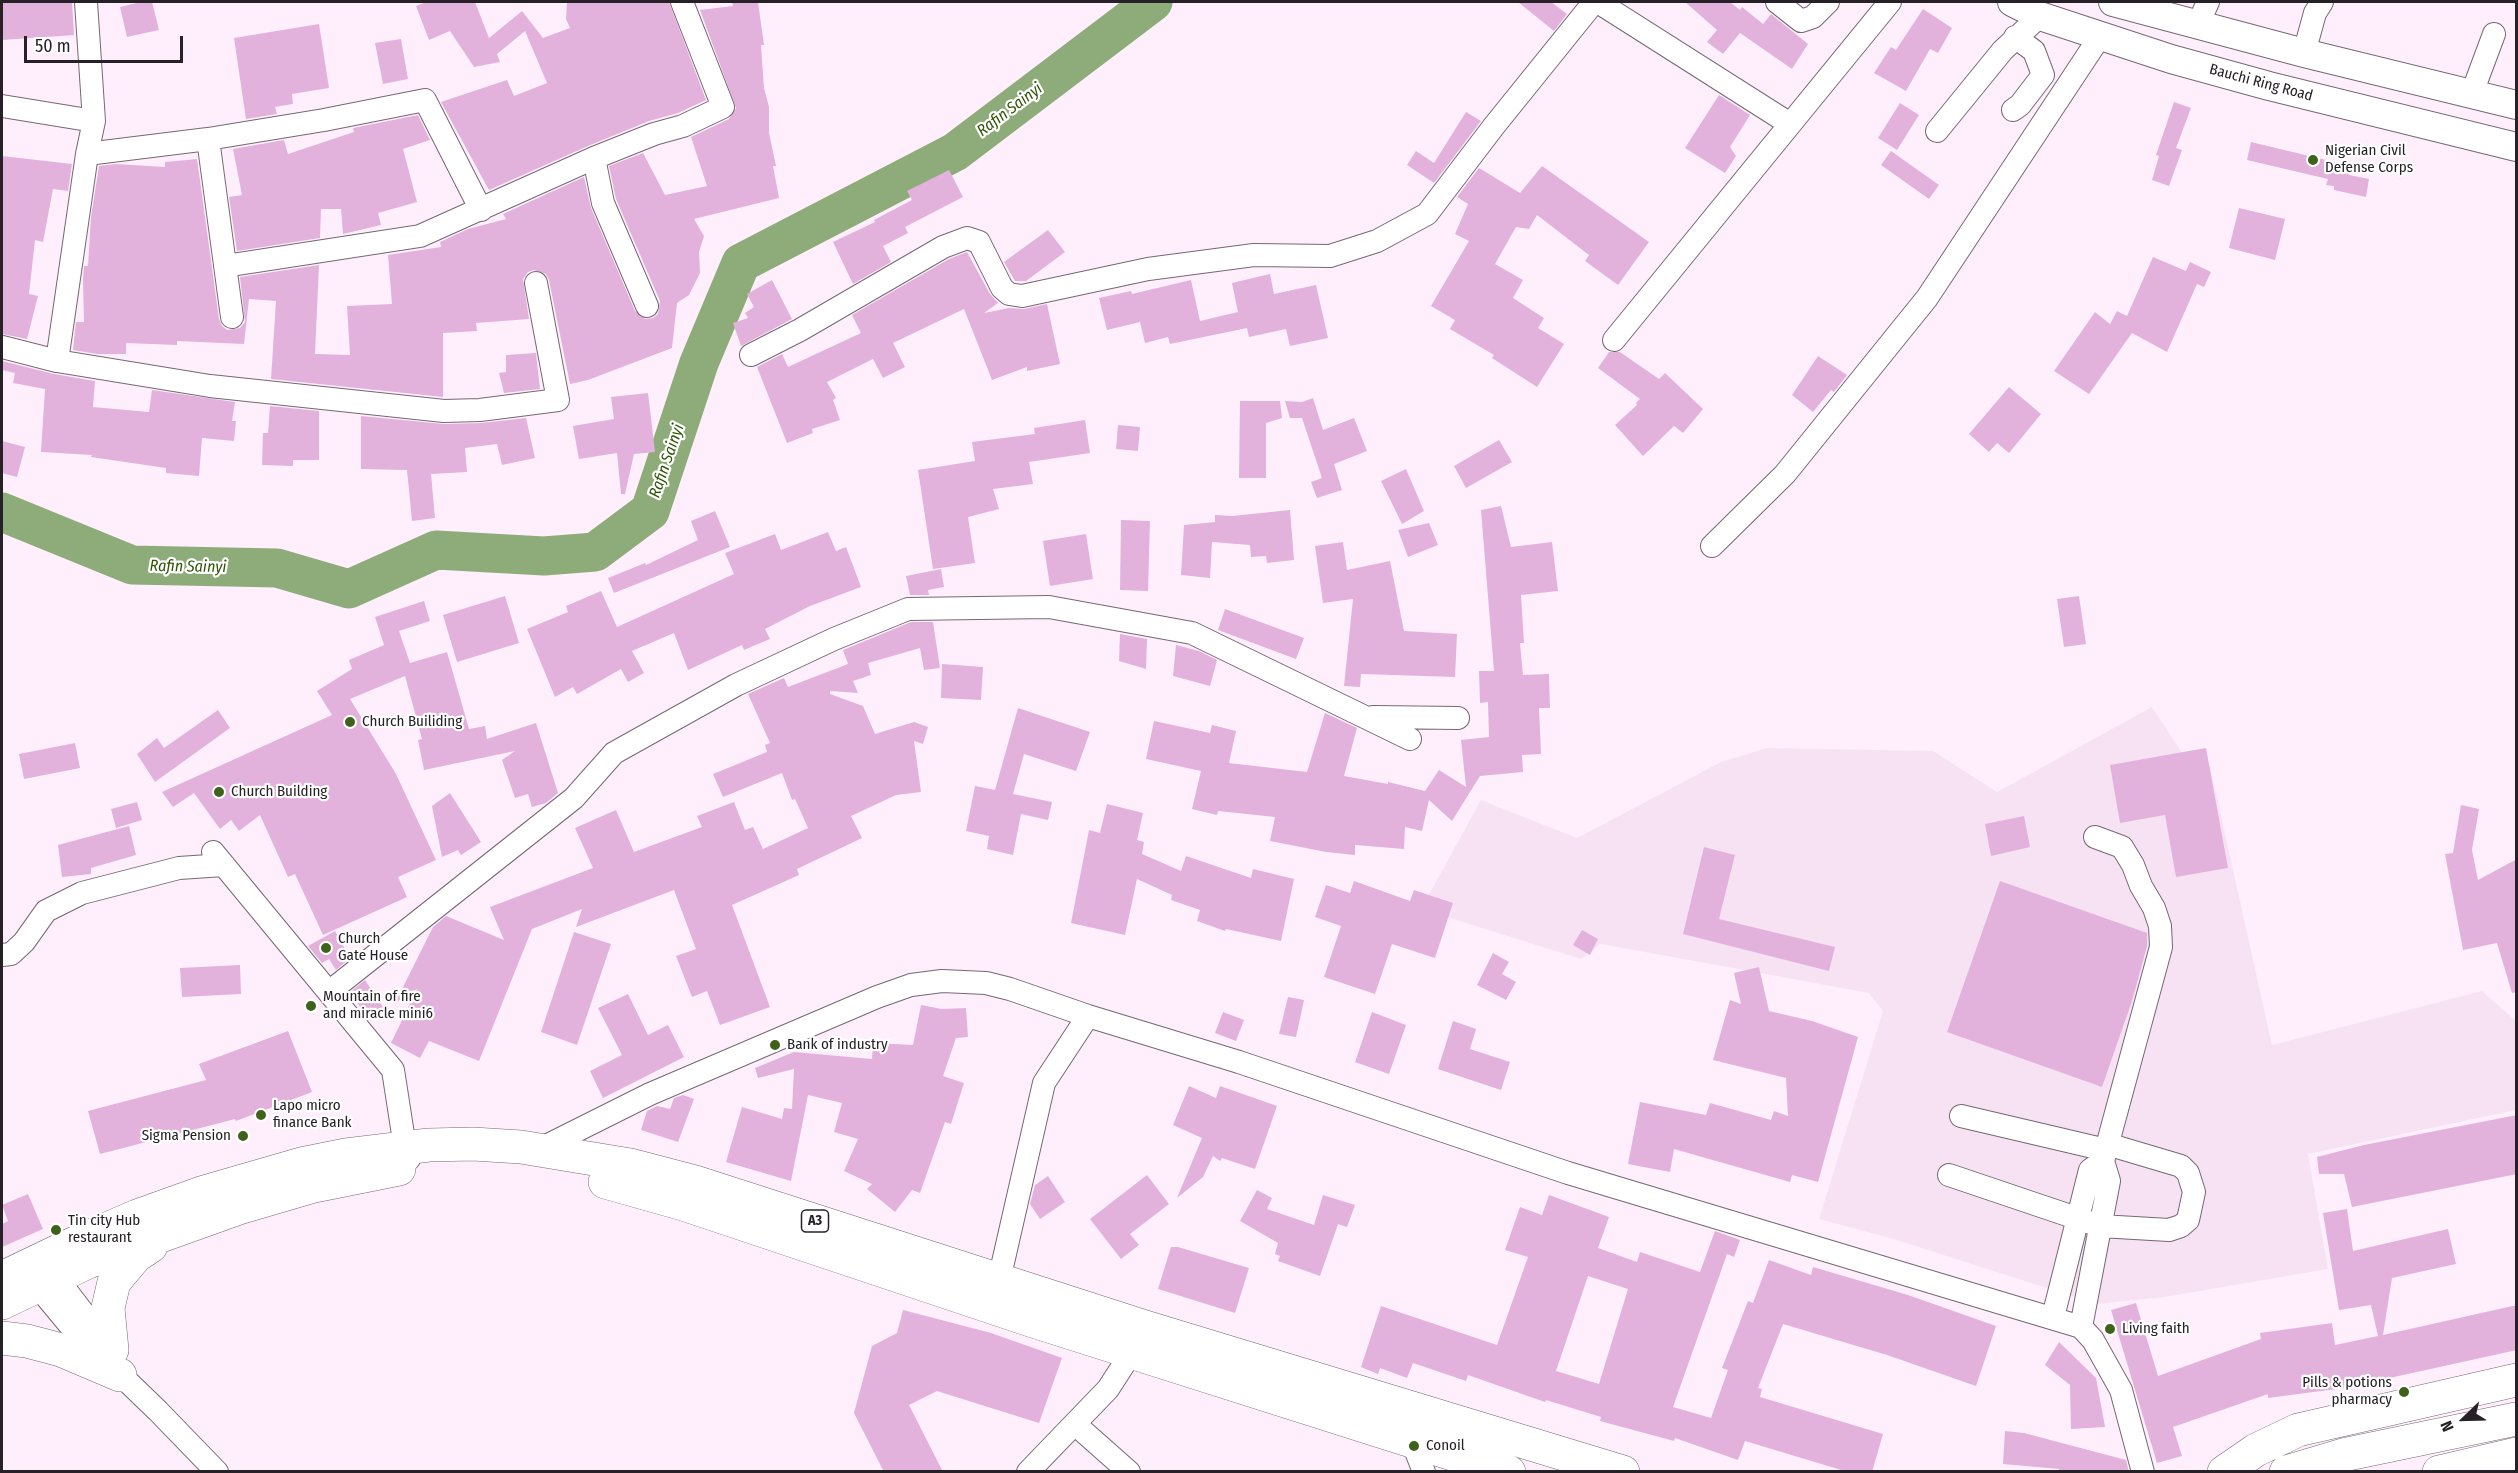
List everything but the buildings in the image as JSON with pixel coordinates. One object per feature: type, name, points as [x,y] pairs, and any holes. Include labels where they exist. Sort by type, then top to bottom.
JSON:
[{"type":"highway","name":"A3","points":[[31,1273],[88,1262],[180,1228],[408,1157],[473,1144],[538,1150],[630,1165],[696,1182],[999,1280],[1139,1339],[1412,1441],[1509,1472]]},
{"type":"highway","name":"A3","points":[[2,1303],[31,1273],[137,1216],[257,1176],[346,1155],[408,1157],[503,1166],[587,1178],[682,1204],[1030,1320],[1139,1339],[1623,1472]]},
{"type":"highway","points":[[2,1338],[27,1341],[116,1362],[108,1308],[114,1282],[136,1256],[180,1228]]},
{"type":"highway","points":[[2224,1472],[2256,1450],[2298,1430],[2517,1380]]},
{"type":"highway","points":[[2286,1472],[2343,1455],[2517,1419]]},
{"type":"highway","points":[[2439,1472],[2517,1454]]},
{"type":"main road","name":"Bauchi Ring Road","points":[[2012,2],[2040,16],[2171,58],[2269,86],[2517,147]]},
{"type":"main road","points":[[2113,2],[2203,13],[2304,53],[2517,105]]},
{"type":"street","points":[[57,361],[87,154],[94,121],[86,2]]},
{"type":"street","points":[[225,266],[420,236],[594,158],[654,134],[683,126],[723,107],[682,2]]},
{"type":"street","points":[[751,355],[800,330],[943,247],[967,237],[979,242],[1002,288],[1009,294],[1022,296],[1148,268],[1254,255],[1330,256],[1377,241],[1427,214],[1594,2]]},
{"type":"street","points":[[1598,2],[1790,124]]},
{"type":"street","points":[[1778,2],[1801,21],[1813,17],[1828,2]]},
{"type":"street","points":[[1614,340],[1890,2]]},
{"type":"street","points":[[2304,53],[2315,13],[2322,2]]},
{"type":"street","points":[[1937,131],[2015,37],[2040,16]]},
{"type":"street","points":[[2472,93],[2494,34]]},
{"type":"street","points":[[1712,546],[1785,474],[1927,297],[2101,35]]},
{"type":"street","points":[[2013,110],[2020,105],[2043,75],[2034,51],[2015,37]]},
{"type":"street","points":[[87,154],[208,139],[324,120],[425,100],[481,210]]},
{"type":"street","points":[[2,106],[94,121]]},
{"type":"street","points":[[208,139],[232,317]]},
{"type":"street","points":[[594,158],[603,203],[647,306]]},
{"type":"street","points":[[2,347],[57,361],[210,386],[444,411],[480,410],[558,400],[536,283]]},
{"type":"street","points":[[329,992],[574,798],[614,753],[736,685],[834,639],[908,609],[1049,607],[1192,633],[1369,717],[1410,739]]},
{"type":"street","points":[[1369,717],[1458,718]]},
{"type":"street","points":[[2081,1327],[2109,1181],[2105,1152],[2161,947],[2160,926],[2154,908],[2122,847],[2095,837]]},
{"type":"street","points":[[2,955],[11,954],[24,942],[46,911],[82,893],[219,858],[393,1070],[408,1157]]},
{"type":"street","points":[[538,1150],[650,1095],[877,997],[910,985],[942,981],[986,983],[1239,1062],[1568,1173],[2081,1327],[2093,1340],[2121,1390],[2143,1472]]},
{"type":"street","points":[[999,1280],[1044,1083],[1088,1016]]},
{"type":"street","points":[[1949,1175],[2100,1226],[2169,1230],[2181,1226],[2188,1220],[2194,1192],[2188,1173],[2181,1166],[2105,1152],[1961,1116]]},
{"type":"street","points":[[2053,1317],[2090,1170],[2105,1152]]},
{"type":"street","points":[[31,1273],[73,1329],[116,1362],[158,1411],[217,1472]]},
{"type":"street","points":[[1028,1472],[1076,1425],[1108,1389],[1139,1339]]},
{"type":"street","points":[[1076,1425],[1130,1472]]},
{"type":"street","points":[[1412,1441],[1424,1472]]},
{"type":"shaded area","points":[[2152,707],[2186,759],[2210,766],[2272,1045],[2482,991],[2516,1021],[2516,1110],[2308,1154],[2328,1269],[2165,1297],[2097,1304],[1890,1238],[1819,1219],[1883,1011],[1869,993],[1601,944],[1581,959],[1421,909],[1481,800],[1577,838],[1721,762],[1767,748],[1933,751],[1997,792]]},
{"type":"waterway","name":"Rafin Sainyi","points":[[2,512],[132,565],[277,568],[349,589],[436,550],[544,556],[595,552],[650,511],[699,363],[741,263],[955,152],[1153,2]]},
{"type":"place","name":"Nigerian Civil Defense Corps","points":[[2313,160]]},
{"type":"place","name":"Church Builiding","points":[[350,722]]},
{"type":"place","name":"Church Building","points":[[219,792]]},
{"type":"place","name":"Church Gate House","points":[[326,948]]},
{"type":"place","name":"Mountain of fire and miracle mini6","points":[[311,1006]]},
{"type":"place","name":"Bank of industry","points":[[775,1045]]},
{"type":"place","name":"Lapo micro finance Bank","points":[[261,1115]]},
{"type":"place","name":"Sigma Pension","points":[[243,1136]]},
{"type":"place","name":"Tin city Hub restaurant","points":[[56,1230]]},
{"type":"place","name":"Living faith","points":[[2110,1329]]},
{"type":"place","name":"Pills & potions pharmacy","points":[[2404,1392]]},
{"type":"place","name":"Conoil","points":[[1414,1446]]}]
